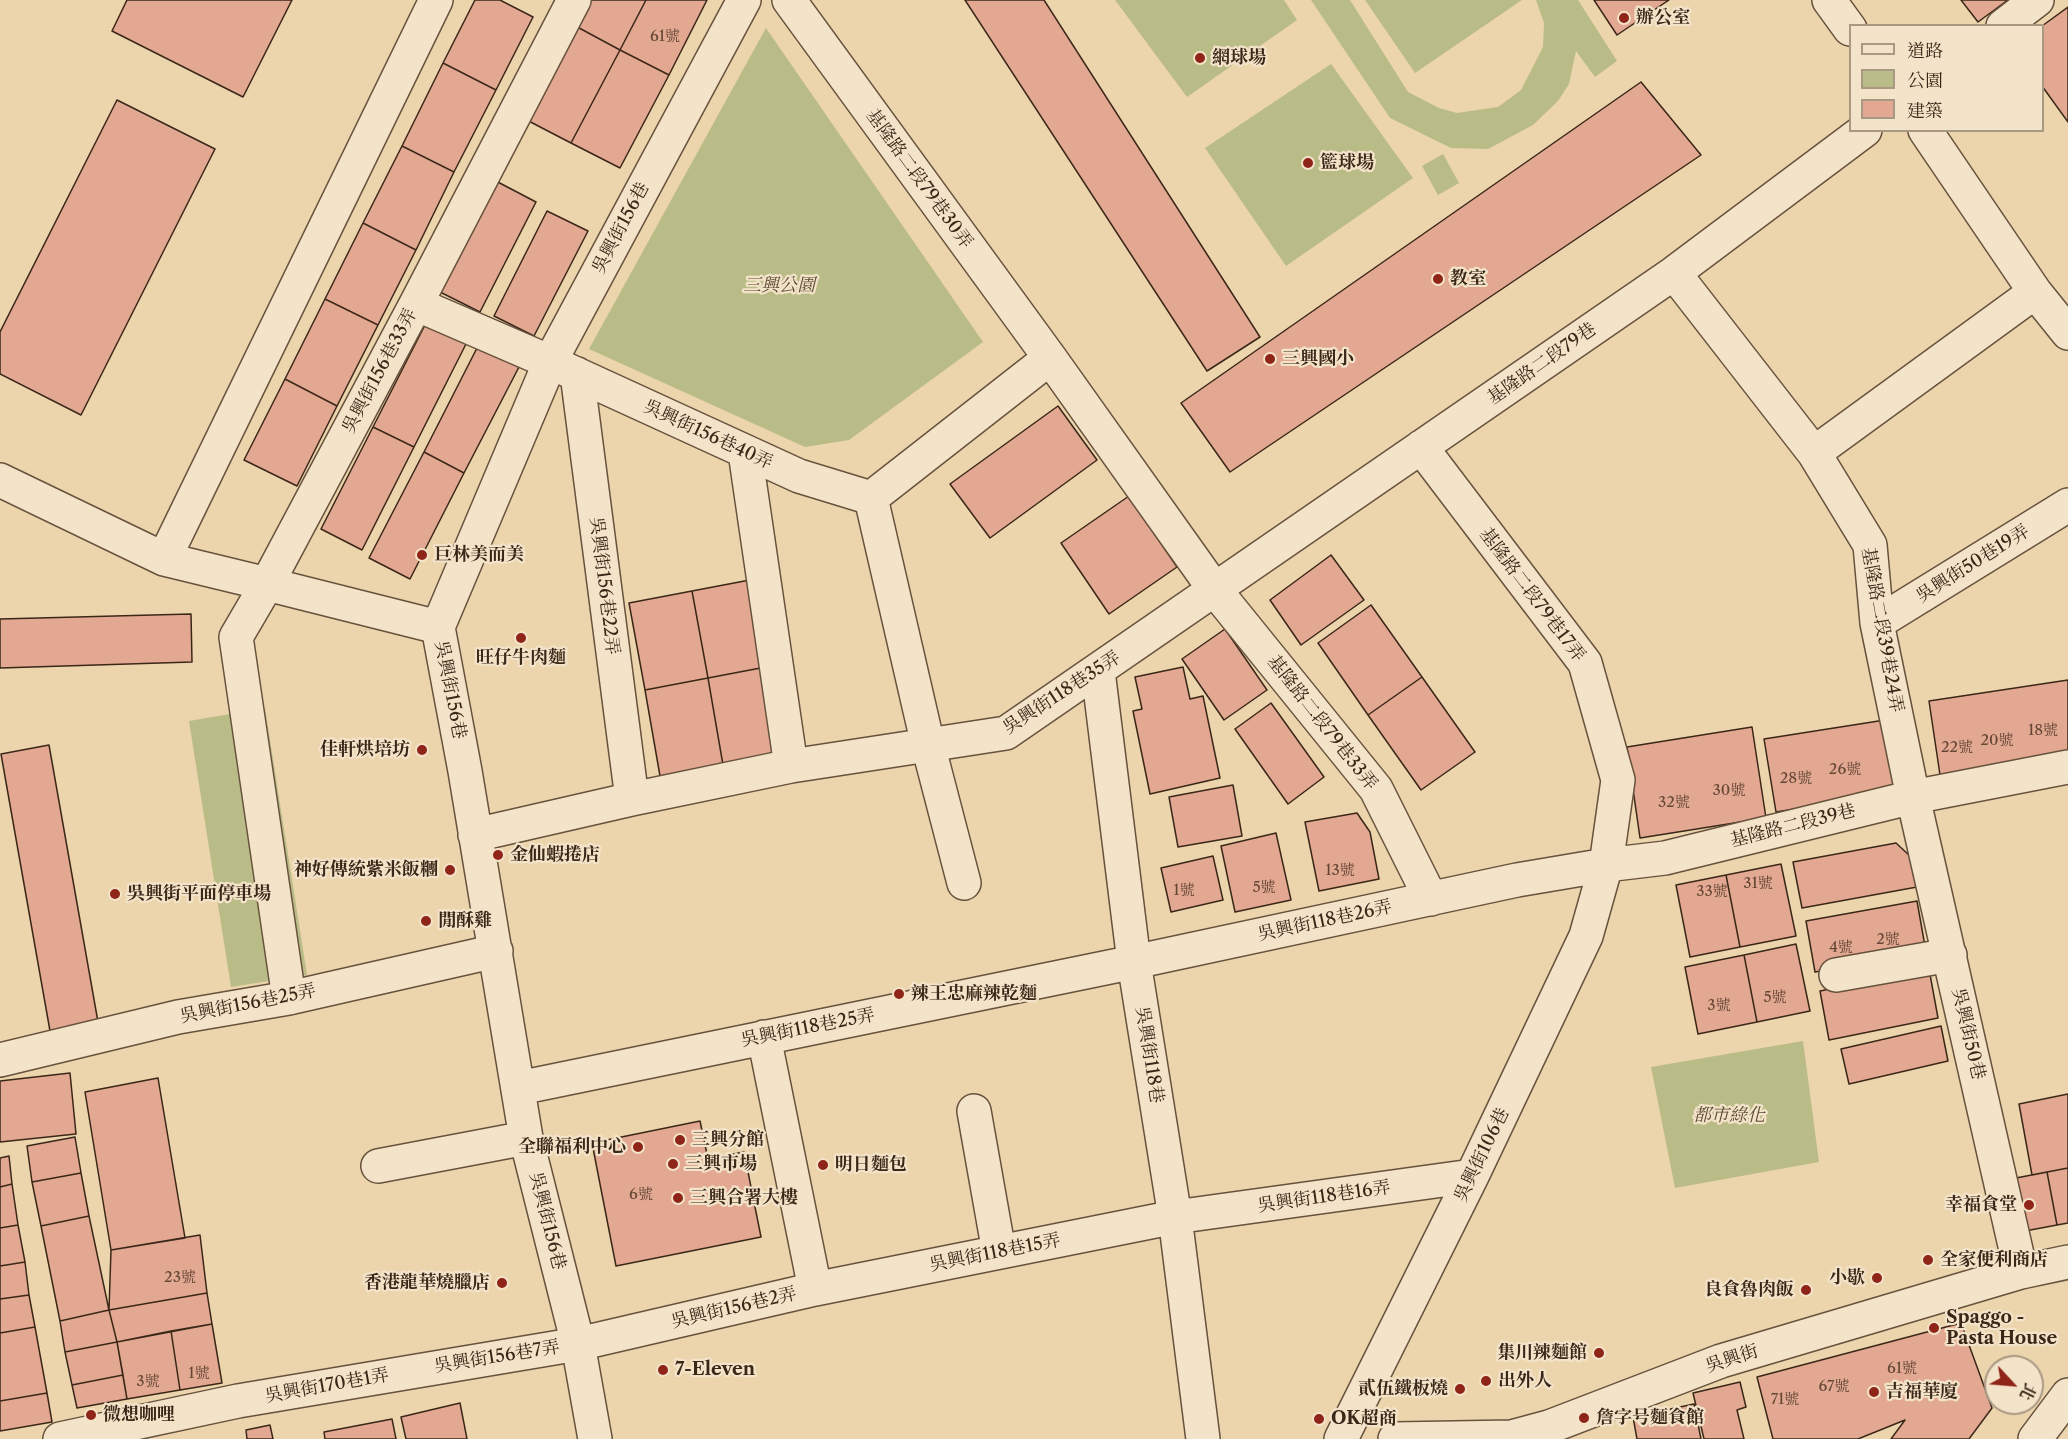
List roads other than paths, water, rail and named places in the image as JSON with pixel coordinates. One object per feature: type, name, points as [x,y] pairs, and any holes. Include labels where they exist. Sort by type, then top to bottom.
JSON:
[{"type":"street","points":[[164,559],[436,0]]},
{"type":"street","name":"吳興街156巷33弄","points":[[289,998],[236,637],[267,584],[416,304],[574,0]]},
{"type":"street","name":"吳興街156巷","points":[[595,1439],[578,1344],[526,1138],[496,951],[438,627],[744,0]]},
{"type":"street","name":"基隆路二段79巷30弄","points":[[789,0],[1050,358],[1215,590]]},
{"type":"street","points":[[1829,0],[1849,26]]},
{"type":"street","points":[[2006,24],[2037,0]]},
{"type":"street","name":"基隆路二段79巷","points":[[1215,590],[1674,273],[1862,132]]},
{"type":"street","points":[[1926,132],[2035,292],[2068,333]]},
{"type":"street","name":"基隆路二段39巷24弄","points":[[1674,273],[1814,453],[1870,546],[1877,622],[1913,797]]},
{"type":"street","points":[[1814,453],[2035,292]]},
{"type":"street","name":"吳興街156巷40弄","points":[[416,304],[563,368],[799,476],[871,498]]},
{"type":"street","points":[[964,883],[928,745],[871,498],[1050,358]]},
{"type":"street","name":"吳興街156巷22弄","points":[[563,368],[632,799]]},
{"type":"street","name":"基隆路二段79巷17弄","points":[[1421,447],[1585,663],[1618,780],[1606,865]]},
{"type":"street","points":[[745,452],[790,766]]},
{"type":"street","points":[[0,480],[164,559],[438,627]]},
{"type":"street","name":"吳興街50巷19弄","points":[[1877,622],[2068,505]]},
{"type":"street","name":"吳興街118巷35弄","points":[[928,745],[1006,733],[1215,590]]},
{"type":"street","name":"基隆路二段79巷33弄","points":[[1215,590],[1376,789],[1431,899]]},
{"type":"street","name":"吳興街118巷","points":[[1098,671],[1134,962],[1175,1217],[1203,1439]]},
{"type":"street","points":[[475,835],[790,766],[928,745]]},
{"type":"street","name":"基隆路二段39巷","points":[[1517,880],[1665,858],[1913,797],[2068,767]]},
{"type":"street","name":"吳興街50巷","points":[[1913,797],[2021,1272]]},
{"type":"street","name":"吳興街106巷","points":[[1341,1439],[1472,1176],[1586,936],[1606,865]]},
{"type":"street","name":"吳興街118巷26弄","points":[[1134,962],[1517,880]]},
{"type":"street","name":"吳興街156巷25弄","points":[[0,1059],[178,1017],[289,998],[496,951]]},
{"type":"street","points":[[1836,975],[1950,955]]},
{"type":"street","name":"吳興街118巷25弄","points":[[519,1088],[1134,962]]},
{"type":"street","name":"吳興街156巷2弄","points":[[578,1344],[815,1289],[764,1037]]},
{"type":"street","points":[[974,1112],[999,1252]]},
{"type":"street","points":[[378,1166],[526,1138]]},
{"type":"street","name":"吳興街118巷16弄","points":[[1175,1217],[1472,1176]]},
{"type":"street","name":"吳興街118巷15弄","points":[[815,1289],[1175,1217]]},
{"type":"street","name":"吳興街","points":[[1395,1439],[1512,1438],[1549,1427],[1721,1361],[2021,1272],[2068,1262]]},
{"type":"street","name":"吳興街156巷7弄","points":[[416,1370],[578,1344]]},
{"type":"street","name":"吳興街170巷1弄","points":[[60,1439],[238,1401],[416,1370]]},
{"type":"street","points":[[2035,1439],[2068,1395]]},
{"type":"place","name":"辦公室","points":[[1624,18]]},
{"type":"place","name":"網球場","points":[[1200,58]]},
{"type":"place","name":"籃球場","points":[[1308,163]]},
{"type":"place","name":"教室","points":[[1438,279]]},
{"type":"place","name":"三興國小","points":[[1270,359]]},
{"type":"place","name":"巨林美而美","points":[[422,555]]},
{"type":"place","name":"旺仔牛肉麵","points":[[521,638]]},
{"type":"place","name":"佳軒烘培坊","points":[[422,750]]},
{"type":"place","name":"金仙蝦捲店","points":[[498,855]]},
{"type":"place","name":"神好傳統紫米飯糰","points":[[450,870]]},
{"type":"place","name":"吳興街平面停車場","points":[[115,894]]},
{"type":"place","name":"閒酥雞","points":[[426,921]]},
{"type":"place","name":"辣王忠麻辣乾麵","points":[[899,994]]},
{"type":"place","name":"三興分館","points":[[680,1140]]},
{"type":"place","name":"全聯福利中心","points":[[638,1147]]},
{"type":"place","name":"三興市場","points":[[673,1164]]},
{"type":"place","name":"明日麵包","points":[[823,1165]]},
{"type":"place","name":"三興合署大樓","points":[[678,1198]]},
{"type":"place","name":"幸福食堂","points":[[2029,1205]]},
{"type":"place","name":"全家便利商店","points":[[1928,1260]]},
{"type":"place","name":"小歇","points":[[1877,1278]]},
{"type":"place","name":"香港龍華燒臘店","points":[[502,1283]]},
{"type":"place","name":"良食魯肉飯","points":[[1806,1290]]},
{"type":"place","name":"Spaggo - Pasta House","points":[[1934,1328]]},
{"type":"place","name":"集川辣麵館","points":[[1599,1353]]},
{"type":"place","name":"7-Eleven","points":[[663,1370]]},
{"type":"place","name":"出外人","points":[[1486,1381]]},
{"type":"place","name":"貳伍鐵板燒","points":[[1460,1389]]},
{"type":"place","name":"吉福華廈","points":[[1874,1392]]},
{"type":"place","name":"微想咖哩","points":[[91,1415]]},
{"type":"place","name":"詹字号麵食館","points":[[1584,1418]]},
{"type":"place","name":"OK超商","points":[[1319,1419]]},
{"type":"park label","name":"三興公園","points":[[779,286]]},
{"type":"park label","name":"都市綠化","points":[[1729,1116]]}]
